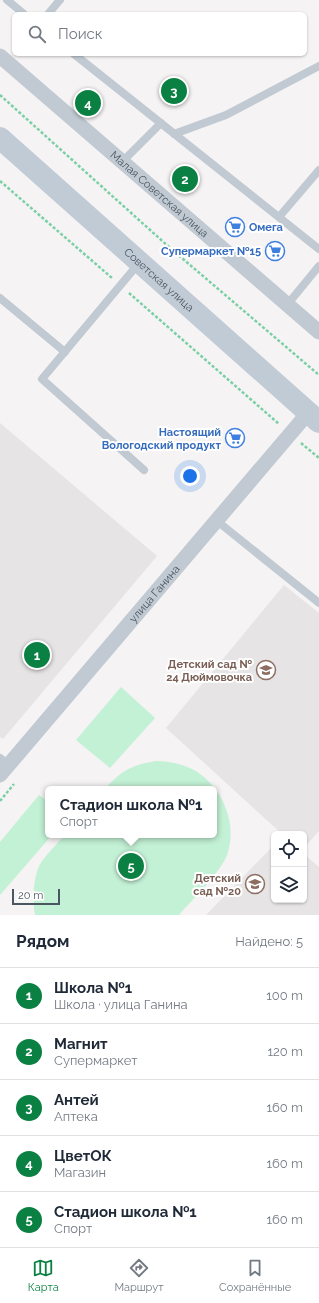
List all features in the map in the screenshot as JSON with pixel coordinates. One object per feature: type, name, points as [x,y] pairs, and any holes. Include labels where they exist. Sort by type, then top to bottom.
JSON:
[{"type":"main road","name":"Советская улица","points":[[0,138],[314,417]]},
{"type":"street","name":"Малая Советская улица","points":[[0,56],[319,332]]},
{"type":"street","name":"улица Ганина","points":[[3,766],[291,434],[314,417]]},
{"type":"lane","points":[[7,0],[22,12]]},
{"type":"lane","points":[[50,12],[60,0]]},
{"type":"lane","points":[[76,56],[319,249]]},
{"type":"lane","points":[[174,134],[226,115],[319,66]]},
{"type":"lane","points":[[122,162],[160,123]]},
{"type":"lane","points":[[279,217],[319,170]]},
{"type":"lane","points":[[140,263],[42,379],[144,470]]},
{"type":"lane","points":[[287,305],[319,266]]},
{"type":"lane","points":[[0,298],[65,352]]},
{"type":"lane","points":[[217,521],[319,603]]},
{"type":"path","points":[[0,95],[169,247],[319,375]]},
{"type":"path","points":[[0,181],[114,280]]},
{"type":"path","points":[[126,291],[319,458]]},
{"type":"shaded area","points":[[0,423],[157,556],[3,739],[0,737]]},
{"type":"shaded area","name":"Детский сад № 24 Дюймовочка","points":[[284,585],[319,613],[319,831],[307,845],[307,831],[279,831],[166,728]]},
{"type":"shaded area","name":"Детский сад №20","points":[[271,848],[271,903],[307,903],[307,857],[319,867],[319,915],[206,915]]},
{"type":"green space","points":[[121,687],[155,718],[110,768],[76,740]]},
{"type":"green space","points":[[156,761],[175,763],[185,766],[204,777],[213,786],[108,786],[122,773],[140,764]]},
{"type":"green space","points":[[217,792],[226,807],[231,831],[227,855],[223,862],[212,878],[179,915],[35,915],[35,880],[39,866],[47,854],[62,838],[217,838]]},
{"type":"green space","points":[[39,795],[45,800],[45,838],[49,838],[0,895],[0,842]]},
{"type":"place","name":"Антей","points":[[174,91]]},
{"type":"place","name":"ЦветОК","points":[[88,103]]},
{"type":"place","name":"Магнит","points":[[185,179]]},
{"type":"place","name":"Омега","points":[[235,227]]},
{"type":"place","name":"Супермаркет №15","points":[[275,251]]},
{"type":"place","name":"Настоящий Вологодский продукт","points":[[235,438]]},
{"type":"place","name":"Школа №1","points":[[37,655]]},
{"type":"place","name":"Детский сад № 24 Дюймовочка","points":[[266,670]]},
{"type":"place","name":"Стадион школа №1","points":[[131,866]]},
{"type":"place","name":"Детский сад №20","points":[[255,884]]}]
